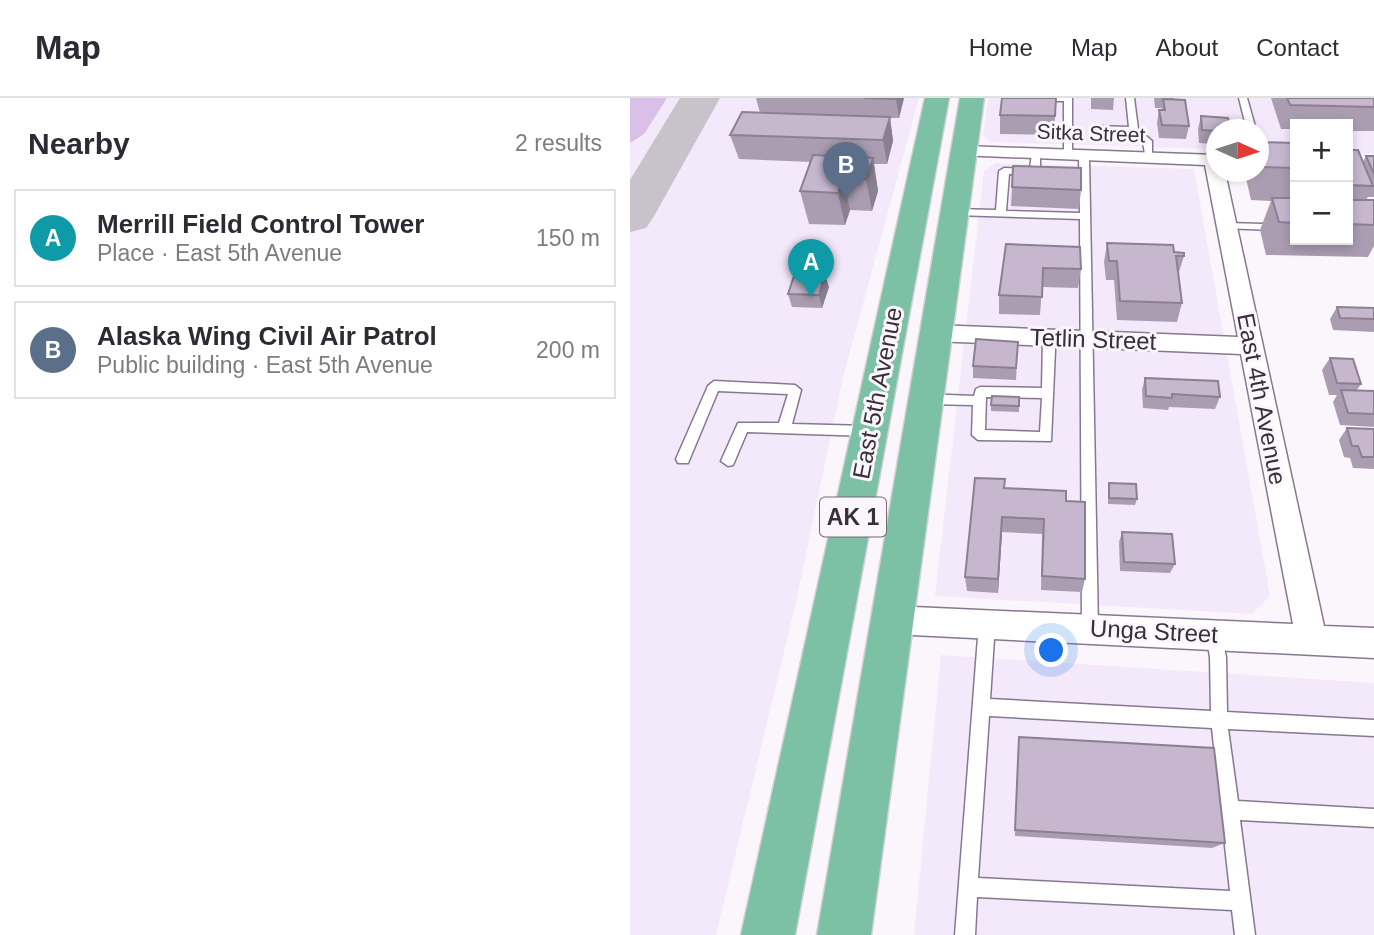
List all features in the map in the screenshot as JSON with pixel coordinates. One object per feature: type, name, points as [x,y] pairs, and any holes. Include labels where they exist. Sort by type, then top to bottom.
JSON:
[{"type":"highway","name":"East 5th Avenue","points":[[768,935],[937,98]]},
{"type":"highway","name":"East 5th Avenue","points":[[845,935],[934,332],[972,98]]},
{"type":"street","name":"Sitka Street","points":[[964,151],[1035,163],[1077,165],[1149,158],[1206,160]]},
{"type":"street","name":"East 4th Avenue","points":[[1218,182],[1311,639]]},
{"type":"street","name":"Tetlin Street","points":[[934,332],[1251,346]]},
{"type":"street","name":"Unga Street","points":[[892,620],[1374,643]]},
{"type":"lane","points":[[1052,98],[1068,99],[1084,216],[1090,628]]},
{"type":"lane","points":[[1130,98],[1134,130]]},
{"type":"lane","points":[[1243,98],[1249,119]]},
{"type":"lane","points":[[1094,129],[1134,130],[1147,141],[1149,158]]},
{"type":"lane","points":[[1001,213],[1004,171],[1035,163],[1048,172]]},
{"type":"lane","points":[[954,212],[1084,216]]},
{"type":"lane","points":[[1227,226],[1290,228]]},
{"type":"lane","points":[[1048,393],[980,392],[978,435],[1046,437],[1048,393],[1049,338]]},
{"type":"lane","points":[[683,459],[714,386],[795,390],[784,428]]},
{"type":"lane","points":[[925,399],[979,401]]},
{"type":"lane","points":[[729,461],[743,427],[870,431]]},
{"type":"lane","points":[[965,935],[986,624]]},
{"type":"lane","points":[[1214,634],[1218,657],[1219,720],[1245,935]]},
{"type":"lane","points":[[980,707],[1374,728]]},
{"type":"lane","points":[[1230,810],[1374,818]]},
{"type":"lane","points":[[968,887],[1241,901]]},
{"type":"shaded area","points":[[630,98],[919,98],[843,377],[796,602],[716,935],[630,935]]},
{"type":"shaded area","points":[[630,98],[667,98],[644,134],[630,143]]},
{"type":"shaded area","points":[[989,98],[1374,98],[1374,154],[1353,153],[1353,119],[1290,119],[1290,151],[1269,150],[1269,119],[1206,119],[1206,149],[990,142],[983,136]]},
{"type":"shaded area","points":[[995,163],[1194,169],[1270,596],[1252,614],[935,596],[984,171]]},
{"type":"shaded area","points":[[941,655],[1374,683],[1374,935],[914,935]]},
{"type":"building","points":[[1002,98],[1056,98],[1055,116],[1000,115]]},
{"type":"building","points":[[1287,98],[1374,98],[1374,107],[1290,105]]},
{"type":"building","points":[[1163,99],[1185,100],[1189,126],[1162,125],[1159,110],[1165,110]]},
{"type":"building","points":[[742,112],[890,117],[883,140],[730,135]]},
{"type":"building","points":[[1201,116],[1228,118],[1206,119],[1206,130],[1202,130]]},
{"type":"building","points":[[1269,142],[1290,143],[1290,168],[1269,167]]},
{"type":"building","points":[[1353,150],[1358,150],[1373,186],[1353,185]]},
{"type":"building","points":[[813,155],[873,158],[866,179],[843,178],[838,193],[800,191]]},
{"type":"building","points":[[1366,156],[1374,156],[1374,174]]},
{"type":"building","points":[[1013,166],[1081,168],[1081,190],[1012,187]]},
{"type":"building","points":[[1272,198],[1290,198],[1290,223],[1279,222]]},
{"type":"building","points":[[1353,200],[1374,200],[1374,225],[1353,224]]},
{"type":"building","points":[[1107,243],[1173,245],[1174,252],[1184,253],[1184,256],[1176,256],[1182,303],[1120,301],[1117,261],[1109,261]]},
{"type":"building","points":[[1006,244],[1080,247],[1081,269],[1043,268],[1042,297],[999,295]]},
{"type":"building","points":[[795,273],[825,274],[819,295],[788,294]]},
{"type":"building","points":[[1337,307],[1374,308],[1374,319],[1340,318]]},
{"type":"building","points":[[976,339],[1018,342],[1016,368],[973,366]]},
{"type":"building","points":[[1330,358],[1353,359],[1361,384],[1337,383]]},
{"type":"building","points":[[1145,378],[1218,381],[1220,397],[1172,394],[1172,398],[1146,396]]},
{"type":"building","points":[[1341,390],[1374,391],[1374,414],[1348,413]]},
{"type":"building","points":[[992,396],[1019,397],[1019,406],[991,405]]},
{"type":"building","points":[[1347,428],[1374,429],[1374,457],[1362,457],[1358,446],[1352,446]]},
{"type":"building","points":[[975,478],[1005,479],[1004,488],[1066,491],[1066,501],[1085,502],[1085,579],[1042,576],[1044,519],[1002,517],[998,579],[965,577]]},
{"type":"building","points":[[1109,483],[1136,484],[1137,499],[1109,498]]},
{"type":"building","points":[[1122,532],[1172,534],[1175,564],[1124,562]]},
{"type":"building","points":[[1019,737],[1214,748],[1225,843],[1015,830]]},
{"type":"taxiway","points":[[630,218],[700,98]]},
{"type":"place","name":"Alaska Wing Civil Air Patrol","points":[[846,200]]},
{"type":"place","name":"Merrill Field Control Tower","points":[[811,297]]}]
